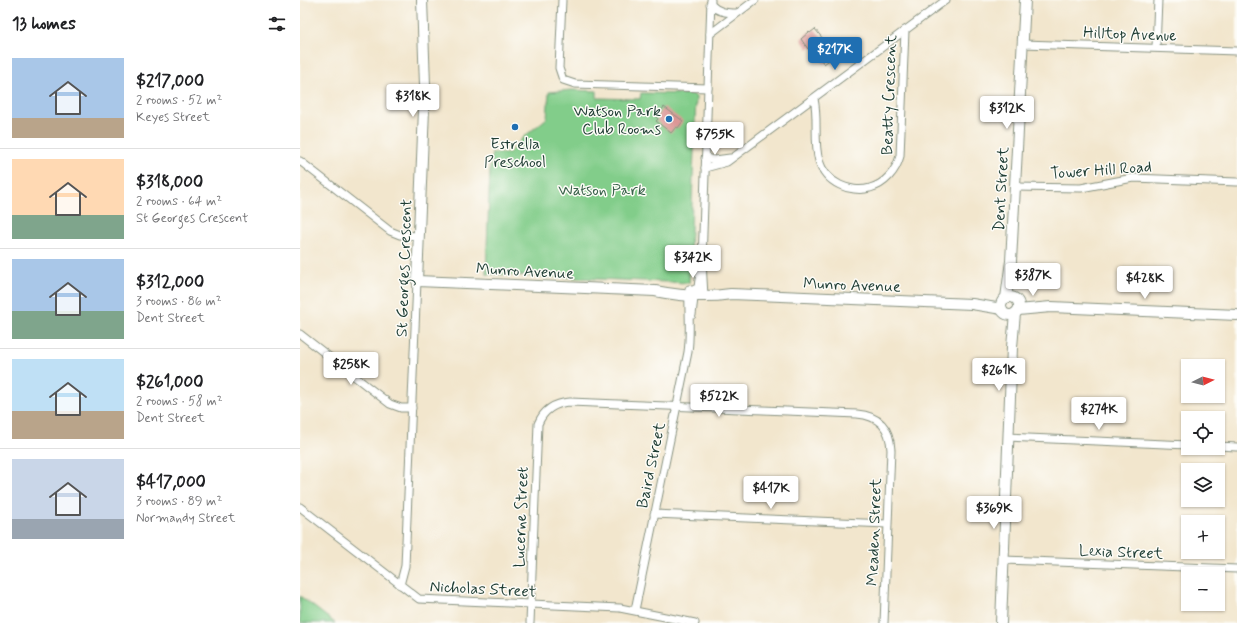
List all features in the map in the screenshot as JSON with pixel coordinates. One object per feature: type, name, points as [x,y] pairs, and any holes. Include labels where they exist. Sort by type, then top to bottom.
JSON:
[{"type":"street","name":"St Georges Crescent","points":[[400,585],[405,566],[425,85],[422,0]]},
{"type":"street","points":[[562,0],[559,68],[563,80],[575,84],[708,88]]},
{"type":"street","points":[[710,34],[755,0]]},
{"type":"street","points":[[705,168],[721,165],[727,162],[946,0]]},
{"type":"street","name":"Dent Street","points":[[1001,623],[1012,348],[1010,306],[1011,261],[1025,0]]},
{"type":"street","points":[[1156,47],[1158,0]]},
{"type":"street","points":[[710,2],[714,8],[720,11],[737,14]]},
{"type":"street","name":"Baird Street","points":[[635,610],[688,352],[690,325],[702,262],[710,2]]},
{"type":"street","name":"Beatty Crescent","points":[[814,99],[816,113],[816,154],[824,173],[835,183],[848,188],[865,189],[882,183],[896,168],[900,156],[905,30]]},
{"type":"street","name":"Hilltop Avenue","points":[[1023,44],[1237,50]]},
{"type":"street","points":[[705,158],[720,160],[734,156]]},
{"type":"street","points":[[300,161],[390,231],[400,235],[419,236]]},
{"type":"street","name":"Tower Hill Road","points":[[1015,187],[1081,188],[1133,178],[1237,182]]},
{"type":"street","name":"Munro Avenue","points":[[417,281],[655,291],[672,294],[696,292],[718,296],[732,294],[1237,315]]},
{"type":"street","points":[[300,334],[390,404],[401,408],[412,408]]},
{"type":"street","name":"Lucerne Street","points":[[530,623],[538,424],[543,414],[552,406],[563,403],[676,407]]},
{"type":"street","name":"Meaden Street","points":[[676,407],[865,415],[882,424],[887,431],[890,442],[884,623]]},
{"type":"street","points":[[1008,437],[1181,445]]},
{"type":"street","points":[[1225,446],[1237,447]]},
{"type":"street","name":"Nicholas Street","points":[[300,507],[419,599],[615,608],[635,610],[695,623]]},
{"type":"street","points":[[654,514],[888,524]]},
{"type":"street","name":"Lexia Street","points":[[1004,560],[1237,569]]},
{"type":"green space","name":"Watson Park","points":[[571,90],[597,91],[597,98],[640,99],[641,93],[693,94],[696,97],[689,283],[486,274],[490,169],[492,153],[509,153],[525,136],[547,118],[549,92]]},
{"type":"green space","points":[[300,596],[335,623],[300,623]]},
{"type":"building","points":[[815,29],[836,55],[824,64],[811,46],[808,49],[801,39]]},
{"type":"building","name":"Watson Park Club Rooms","points":[[664,107],[683,121],[678,128],[676,127],[671,133],[656,121],[658,119],[656,117]]},
{"type":"place","name":"Watson Park Club Rooms","points":[[669,119]]},
{"type":"place","name":"Estrella Preschool","points":[[515,127]]}]
